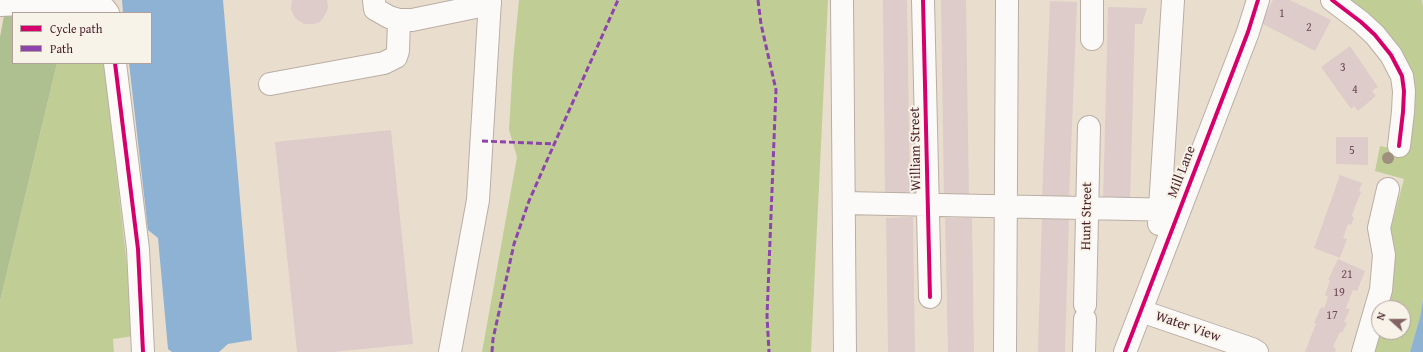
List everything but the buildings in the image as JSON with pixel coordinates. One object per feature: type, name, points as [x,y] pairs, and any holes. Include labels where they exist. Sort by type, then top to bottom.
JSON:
[{"type":"street","points":[[374,0],[375,9],[389,17],[399,20],[412,20],[490,2],[478,200],[450,352]]},
{"type":"street","points":[[842,0],[845,352]]},
{"type":"street","name":"William Street","points":[[923,0],[930,297]]},
{"type":"street","points":[[1006,352],[1007,0]]},
{"type":"street","points":[[1092,0],[1092,39]]},
{"type":"street","points":[[844,203],[1169,210],[1174,0]]},
{"type":"street","name":"Mill Lane","points":[[1125,352],[1158,265],[1169,210],[1248,32],[1258,0]]},
{"type":"street","points":[[1332,0],[1361,22],[1375,35],[1391,55],[1402,76],[1404,91],[1399,146]]},
{"type":"street","points":[[0,5],[95,2],[106,11]]},
{"type":"street","points":[[270,84],[384,63],[396,57],[398,51],[399,20]]},
{"type":"street","points":[[115,64],[138,249],[143,352]]},
{"type":"street","name":"Hunt Street","points":[[1084,352],[1089,127]]},
{"type":"street","points":[[1363,352],[1380,290],[1384,255],[1379,228],[1388,189]]},
{"type":"street","name":"Water View","points":[[1141,311],[1252,348],[1257,352]]},
{"type":"green space","points":[[7,0],[13,12],[12,64],[57,64],[0,301],[0,37]]},
{"type":"green space","points":[[519,0],[828,0],[811,352],[482,352],[517,157],[509,130],[513,61]]},
{"type":"green space","points":[[1351,0],[1422,0],[1423,299],[1420,317],[1410,352],[1368,352],[1371,335],[1371,340],[1411,340],[1411,300],[1377,300],[1387,242],[1404,179],[1375,171],[1380,146],[1408,152],[1410,144],[1411,96],[1404,61],[1385,29],[1364,14]]},
{"type":"green space","points":[[57,64],[104,64],[135,336],[113,339],[114,352],[0,352],[0,301]]},
{"type":"water","points":[[122,0],[223,0],[252,340],[228,344],[219,352],[172,352],[168,349],[158,238],[148,230],[129,64],[152,64],[152,12],[123,12]]},
{"type":"water","points":[[1423,299],[1423,352],[1410,352],[1420,317]]},
{"type":"marked path","points":[[492,352],[493,339],[514,244],[529,201],[618,0]]},
{"type":"marked path","points":[[758,0],[761,24],[776,90],[767,316],[769,352]]},
{"type":"marked path","points":[[482,141],[554,144]]},
{"type":"cycle path","points":[[923,0],[930,297]]},
{"type":"cycle path","points":[[1125,352],[1248,32],[1258,0]]},
{"type":"cycle path","points":[[1332,0],[1361,22],[1375,35],[1391,55],[1402,76],[1404,91],[1399,146]]},
{"type":"cycle path","points":[[115,64],[138,249],[143,352]]}]
